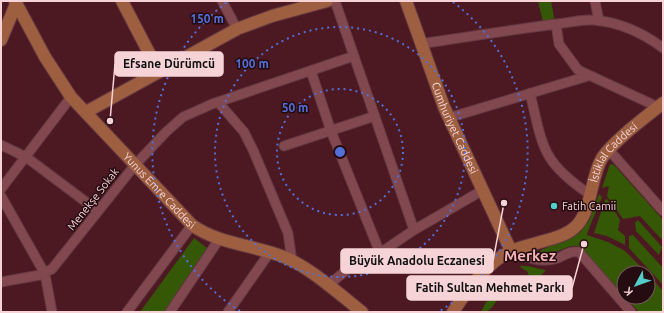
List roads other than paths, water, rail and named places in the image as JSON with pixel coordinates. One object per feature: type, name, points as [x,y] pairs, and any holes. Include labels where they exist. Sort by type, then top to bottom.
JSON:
[{"type":"street","points":[[122,1],[159,72]]},
{"type":"street","points":[[222,1],[237,30]]},
{"type":"street","points":[[86,112],[237,30],[272,16],[327,1]]},
{"type":"street","points":[[335,1],[414,230]]},
{"type":"street","name":"Cumhuriyet Caddesi","points":[[406,1],[420,44],[448,118],[511,251]]},
{"type":"street","points":[[595,1],[599,21]]},
{"type":"street","points":[[1,40],[15,2]]},
{"type":"street","name":"Yunus Emre Caddesi","points":[[15,2],[45,57],[71,97],[192,225],[204,232],[220,238],[270,252],[292,261],[362,312]]},
{"type":"street","points":[[420,44],[582,20],[599,21],[630,29],[663,48]]},
{"type":"street","points":[[556,24],[557,38],[561,48],[575,67],[588,76],[660,105]]},
{"type":"street","name":"Menekşe Sokak","points":[[45,274],[55,266],[135,165],[180,119],[218,102],[354,56]]},
{"type":"street","points":[[311,71],[331,131],[380,253]]},
{"type":"street","points":[[448,118],[588,76]]},
{"type":"street","points":[[530,93],[544,148],[550,161],[566,178],[589,194]]},
{"type":"street","points":[[1,189],[71,97]]},
{"type":"street","points":[[218,102],[244,132],[253,150],[288,233],[292,261]]},
{"type":"street","name":"İstiklal Caddesi","points":[[453,312],[486,270],[511,251],[564,234],[574,229],[583,216],[597,170],[609,150],[660,105]]},
{"type":"street","points":[[284,146],[375,116]]},
{"type":"street","points":[[1,146],[26,157],[98,211]]},
{"type":"street","points":[[609,150],[662,209]]},
{"type":"street","points":[[327,286],[348,269],[380,253],[414,230],[483,190]]},
{"type":"street","points":[[1,196],[45,274],[52,312]]},
{"type":"street","points":[[127,312],[192,225]]},
{"type":"street","points":[[170,312],[220,238]]},
{"type":"street","points":[[511,251],[540,261],[555,259],[571,252],[579,252],[625,310]]},
{"type":"street","points":[[228,312],[270,252]]},
{"type":"street","points":[[1,282],[45,274]]},
{"type":"place","name":"Efsane Dürümcü","points":[[110,121]]},
{"type":"place","name":"Büyük Anadolu Eczanesi","points":[[504,203]]},
{"type":"place","name":"Fatih Camii","points":[[554,206]]},
{"type":"place","name":"Fatih Sultan Mehmet Parkı","points":[[584,244]]},
{"type":"district","name":"Merkez","points":[[530,255]]}]
